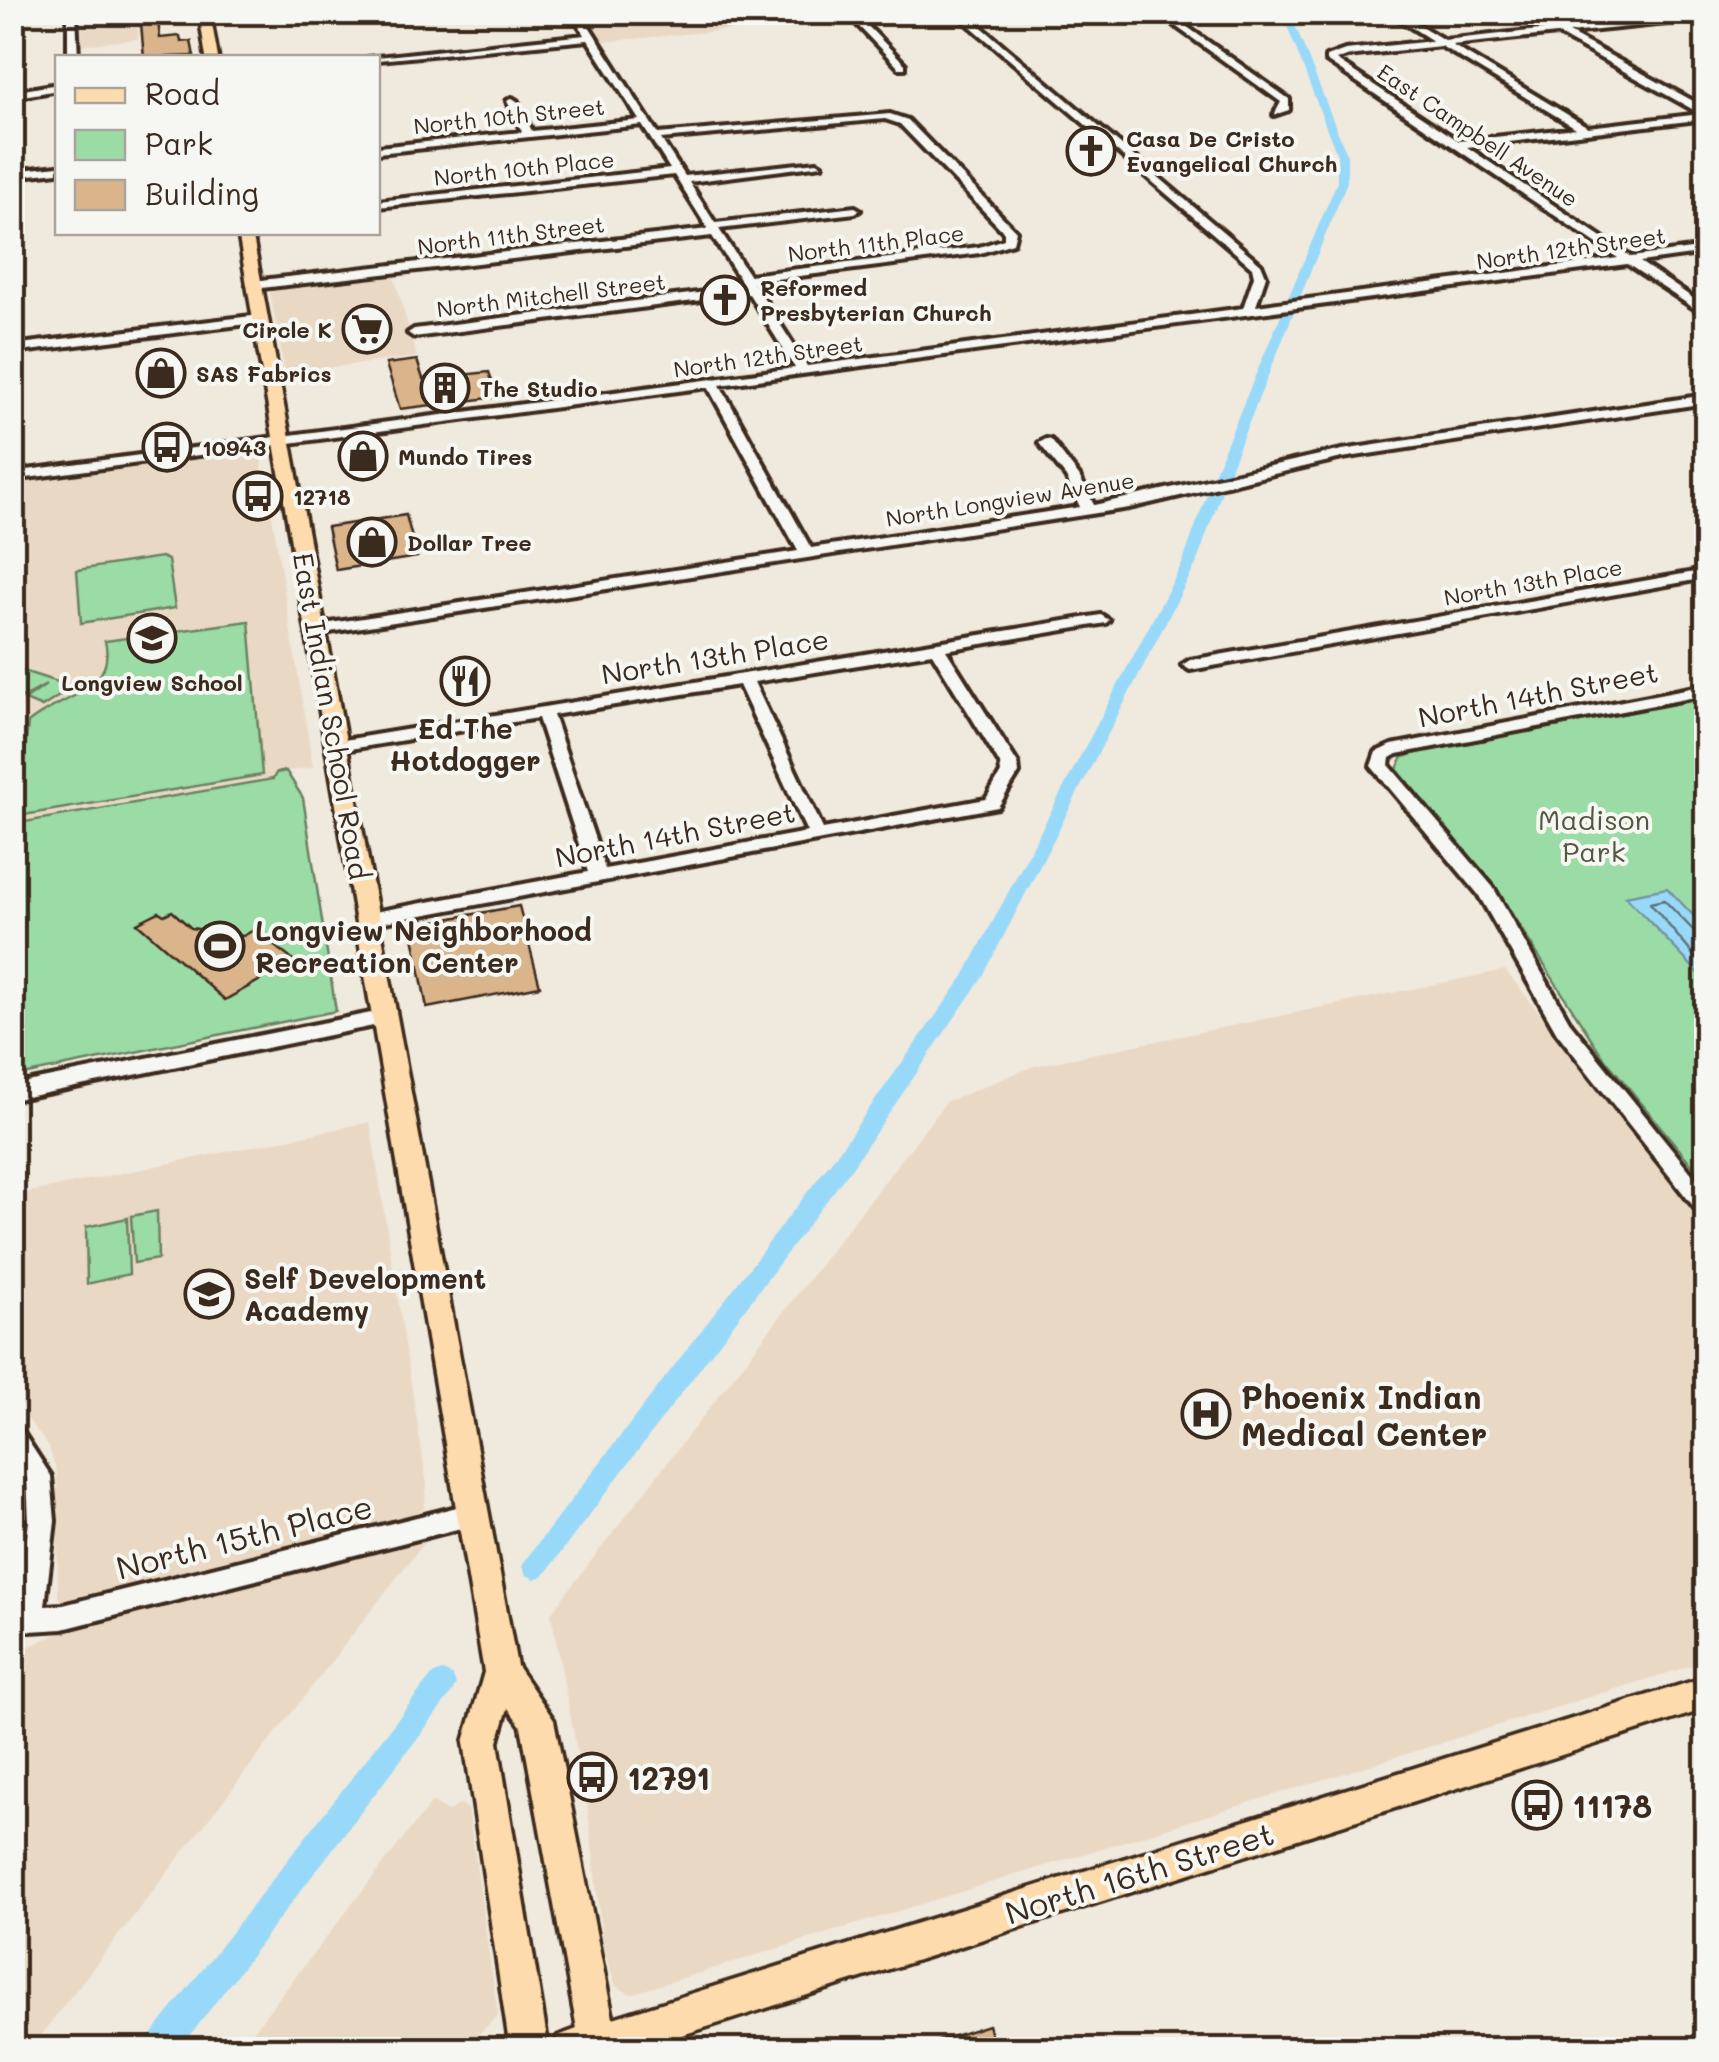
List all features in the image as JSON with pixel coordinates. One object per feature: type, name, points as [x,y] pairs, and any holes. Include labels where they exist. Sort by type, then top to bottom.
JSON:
[{"type":"main road","points":[[204,12],[211,55]]},
{"type":"main road","name":"East Indian School Road","points":[[245,235],[501,1672],[537,1720],[590,2047]]},
{"type":"main road","name":"East Indian School Road","points":[[501,1672],[480,1742],[530,2050]]},
{"type":"main road","name":"North 16th Street","points":[[590,2047],[1706,1693]]},
{"type":"street","points":[[72,12],[73,55]]},
{"type":"street","points":[[574,12],[804,371]]},
{"type":"street","points":[[849,12],[902,66]]},
{"type":"street","points":[[958,12],[1257,266],[1261,271],[1248,312]]},
{"type":"street","points":[[1160,12],[1286,101],[1286,108],[1278,113]]},
{"type":"street","points":[[1392,12],[1586,130]]},
{"type":"street","points":[[1524,12],[1706,114]]},
{"type":"street","points":[[1442,43],[1706,16]]},
{"type":"street","points":[[380,57],[589,37]]},
{"type":"street","name":"East Campbell Avenue","points":[[1442,43],[1330,57],[1706,312]]},
{"type":"street","points":[[12,95],[55,88]]},
{"type":"street","points":[[512,101],[528,134]]},
{"type":"street","points":[[1456,145],[1706,114]]},
{"type":"street","name":"North 11th Place","points":[[655,138],[886,116],[904,122],[1007,226],[1010,241],[980,250],[749,284]]},
{"type":"street","name":"North 10th Street","points":[[380,150],[645,122]]},
{"type":"street","name":"North 10th Place","points":[[380,204],[817,165]]},
{"type":"street","points":[[12,174],[55,169]]},
{"type":"street","name":"North 11th Street","points":[[253,285],[855,210]]},
{"type":"street","name":"North 12th Street","points":[[12,476],[1706,250]]},
{"type":"street","name":"North Mitchell Street","points":[[414,332],[749,284]]},
{"type":"street","points":[[12,349],[260,319]]},
{"type":"street","points":[[712,383],[807,554]]},
{"type":"street","name":"North Longview Avenue","points":[[317,629],[1089,510],[1342,454],[1706,399]]},
{"type":"street","points":[[1046,443],[1072,476],[1073,486],[1089,510]]},
{"type":"street","name":"North 13th Place","points":[[1190,664],[1706,574]]},
{"type":"street","name":"North 13th Place","points":[[338,746],[1101,620]]},
{"type":"street","name":"North 14th Street","points":[[369,920],[992,803],[1010,772],[1009,764],[936,647]]},
{"type":"street","points":[[745,679],[817,835]]},
{"type":"street","name":"North 14th Street","points":[[1706,690],[1392,750],[1382,756],[1380,766],[1486,892],[1564,1028],[1706,1206]]},
{"type":"street","points":[[544,712],[598,876]]},
{"type":"street","points":[[12,1093],[386,1017]]},
{"type":"street","name":"North 15th Place","points":[[16,1445],[40,1476],[42,1521],[30,1619],[81,1612],[473,1514]]},
{"type":"shaded area","points":[[839,12],[845,19],[600,42],[581,13]]},
{"type":"shaded area","points":[[81,13],[187,13],[188,24],[138,28],[138,39],[82,45]]},
{"type":"shaded area","points":[[393,273],[417,357],[285,373],[269,287]]},
{"type":"shaded area","name":"Longview School","points":[[247,450],[262,453],[261,496],[271,510],[313,767],[276,773],[274,779],[13,824],[12,482]]},
{"type":"shaded area","name":"Phoenix Indian Medical Center","points":[[1505,970],[1706,1220],[1706,1661],[631,1994],[616,1986],[603,1948],[588,1810],[551,1613],[946,1102],[1034,1066]]},
{"type":"shaded area","name":"Self Development Academy","points":[[370,1122],[427,1485],[424,1508],[407,1517],[63,1603],[58,1596],[57,1473],[49,1447],[27,1418],[20,1399],[21,1194]]},
{"type":"shaded area","points":[[426,1540],[30,2049],[13,2049],[13,1654],[68,1629]]},
{"type":"shaded area","points":[[432,1802],[447,1812],[461,1804],[468,1809],[498,2015],[473,2040],[443,2049],[239,2049]]},
{"type":"green space","points":[[161,557],[168,560],[175,608],[81,623],[77,570]]},
{"type":"green space","points":[[249,621],[262,775],[18,816],[28,723],[94,682],[106,658],[105,641]]},
{"type":"green space","points":[[20,670],[73,687],[42,707],[25,700],[46,685],[13,703],[13,675]]},
{"type":"green space","name":"Madison Park","points":[[1706,698],[1706,1182],[1601,1054],[1499,894],[1397,769],[1402,758],[1411,754]]},
{"type":"green space","points":[[286,771],[303,798],[336,1011],[13,1077],[13,824],[273,779],[276,773]]},
{"type":"green space","points":[[157,1211],[158,1259],[134,1263],[131,1216]]},
{"type":"green space","points":[[127,1218],[129,1274],[87,1284],[86,1227]]},
{"type":"water","points":[[1667,888],[1706,929],[1706,981],[1625,896]]},
{"type":"building","points":[[140,12],[157,12],[160,38],[180,36],[181,42],[191,41],[194,55],[144,55]]},
{"type":"building","name":"Circle K","points":[[376,315],[383,338],[359,341],[353,317]]},
{"type":"building","points":[[417,360],[423,379],[489,372],[498,397],[400,409],[386,364]]},
{"type":"building","name":"Dollar Tree","points":[[406,515],[417,557],[336,570],[327,527]]},
{"type":"building","points":[[519,906],[540,986],[427,1008],[412,931],[419,924]]},
{"type":"building","name":"Longview Neighborhood Recreation Center","points":[[172,911],[191,928],[243,936],[254,930],[294,961],[225,1000],[137,923],[159,912],[164,915]]},
{"type":"building","points":[[988,2025],[996,2050],[924,2050],[923,2046]]},
{"type":"waterway","points":[[535,1567],[844,1161],[972,978],[1189,564],[1223,469],[1342,182],[1342,155],[1291,25],[1279,12]]},
{"type":"waterway","points":[[159,2050],[442,1684]]},
{"type":"place","name":"Casa De Cristo Evangelical Church","points":[[1091,151]]},
{"type":"place","name":"Reformed Presbyterian Church","points":[[725,300]]},
{"type":"place","name":"Circle K","points":[[367,329]]},
{"type":"place","name":"SAS Fabrics","points":[[161,373]]},
{"type":"place","name":"The Studio","points":[[445,388]]},
{"type":"place","name":"10943","points":[[167,447]]},
{"type":"place","name":"Mundo Tires","points":[[363,456]]},
{"type":"place","name":"12718","points":[[258,496]]},
{"type":"place","name":"Dollar Tree","points":[[372,542]]},
{"type":"place","name":"Longview School","points":[[152,638]]},
{"type":"place","name":"Ed The Hotdogger","points":[[465,681]]},
{"type":"place","name":"Longview Neighborhood Recreation Center","points":[[220,946]]},
{"type":"place","name":"Self Development Academy","points":[[209,1294]]},
{"type":"place","name":"Phoenix Indian Medical Center","points":[[1206,1414]]},
{"type":"place","name":"12791","points":[[592,1777]]},
{"type":"place","name":"11178","points":[[1537,1805]]}]
